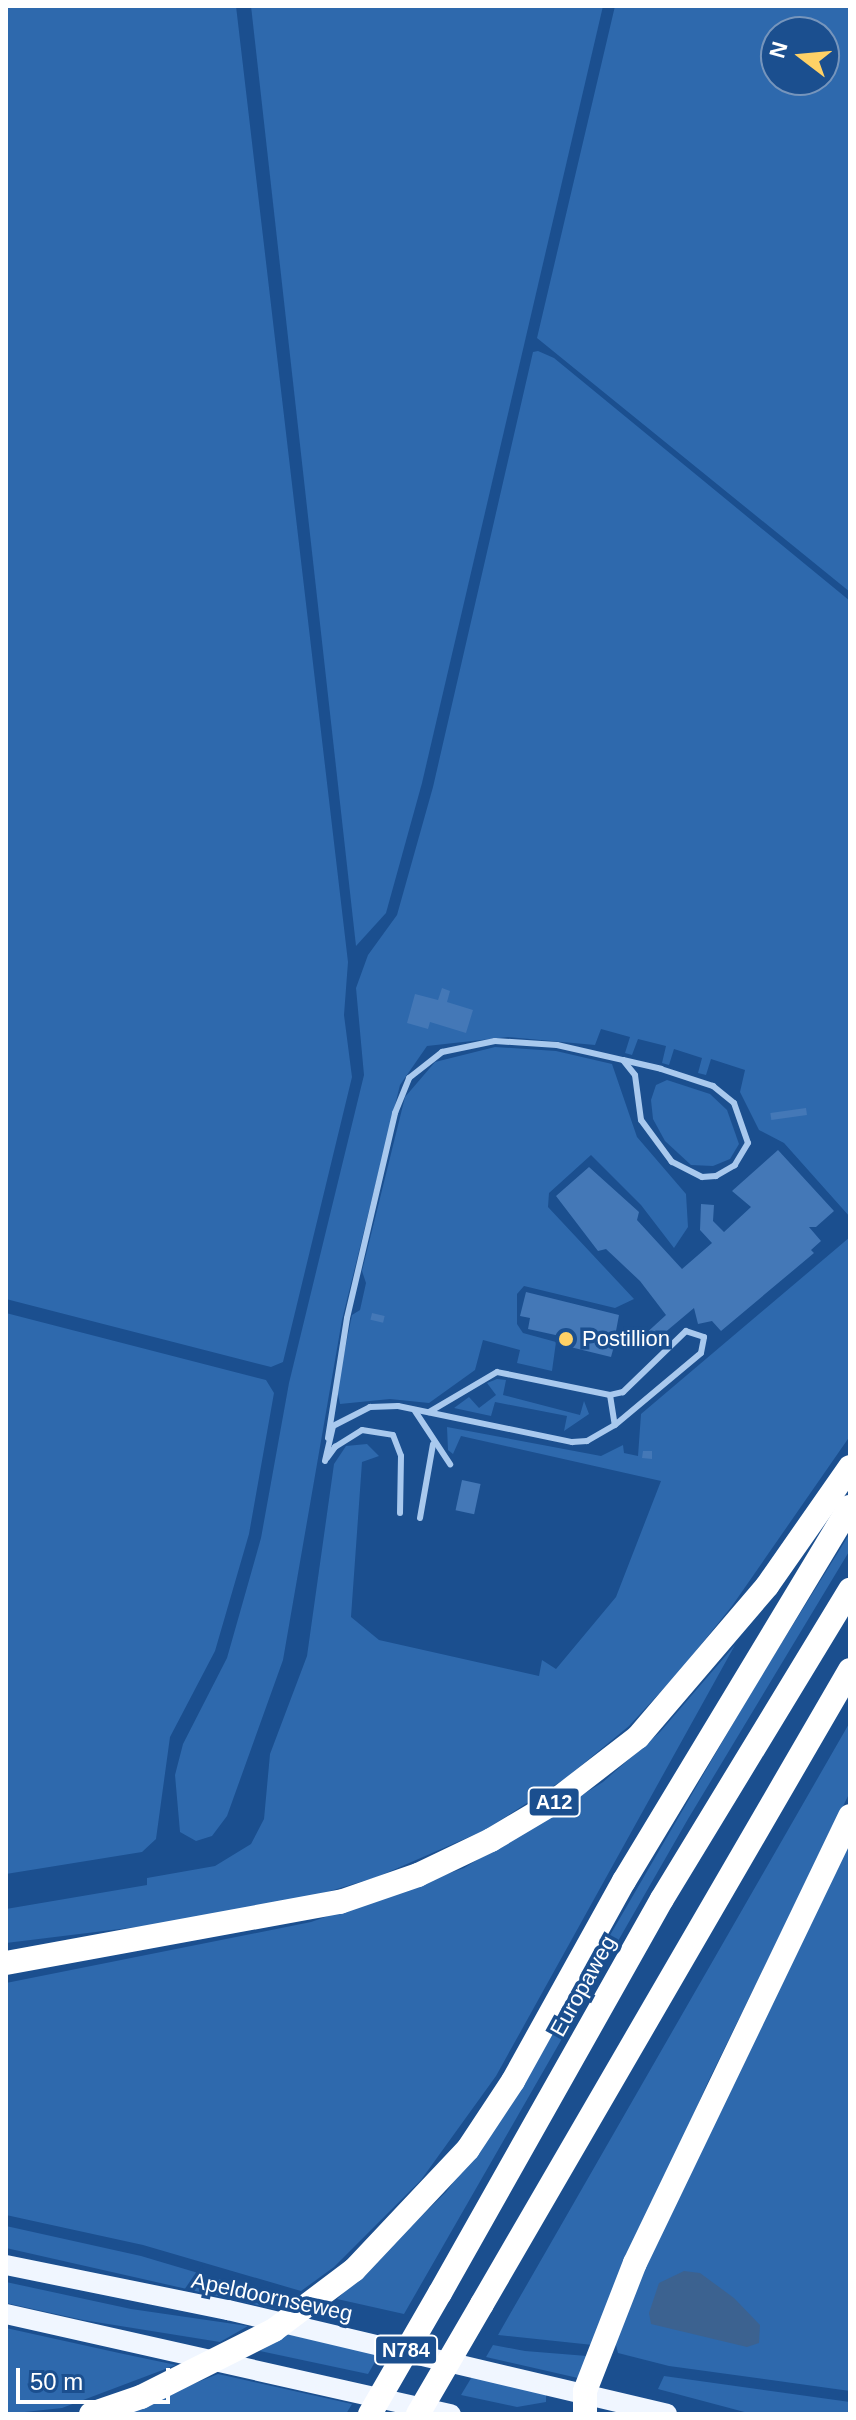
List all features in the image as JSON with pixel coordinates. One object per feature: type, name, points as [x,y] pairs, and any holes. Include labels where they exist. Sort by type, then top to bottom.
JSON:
[{"type":"highway","name":"A12","points":[[6,1963],[340,1902],[418,1875],[491,1840],[550,1805],[638,1737],[767,1586],[850,1467]]},
{"type":"highway","points":[[91,2414],[141,2397],[264,2336],[354,2270],[428,2197],[491,2115],[624,1881],[850,1507]]},
{"type":"highway","name":"Europaweg","points":[[370,2414],[662,1899],[850,1590]]},
{"type":"highway","points":[[418,2414],[850,1670]]},
{"type":"highway","points":[[585,2403],[635,2263],[850,1816]]},
{"type":"main road","name":"Apeldoornseweg","points":[[6,2265],[585,2403],[667,2414]]},
{"type":"main road","name":"N784","points":[[6,2314],[451,2414]]},
{"type":"lane","points":[[400,1513],[401,1456],[393,1435],[362,1430],[335,1447],[325,1461],[347,1318],[395,1113],[409,1078],[442,1052],[495,1041],[557,1045],[623,1060],[703,1082],[730,1098],[748,1131],[748,1143],[735,1165],[716,1176],[702,1177],[672,1162],[641,1120],[635,1075],[623,1060]]},
{"type":"lane","points":[[328,1438],[333,1426],[356,1410],[398,1406],[572,1442],[587,1441],[615,1425],[701,1353],[704,1337],[686,1331],[623,1392],[610,1395],[497,1372],[429,1412]]},
{"type":"lane","points":[[610,1395],[615,1425]]},
{"type":"lane","points":[[415,1411],[433,1444],[450,1464]]},
{"type":"lane","points":[[420,1518],[433,1444]]},
{"type":"shaded area","points":[[6,6],[236,6],[348,962],[344,1015],[352,1077],[283,1362],[271,1367],[6,1299]]},
{"type":"shaded area","points":[[251,6],[603,6],[422,783],[386,913],[356,946]]},
{"type":"shaded area","points":[[615,6],[850,6],[850,592],[537,338]]},
{"type":"shaded area","points":[[533,352],[554,358],[850,601],[850,1217],[784,1143],[759,1130],[740,1092],[745,1070],[711,1059],[706,1075],[698,1073],[702,1058],[674,1049],[669,1065],[662,1063],[666,1046],[638,1039],[632,1055],[625,1053],[630,1037],[601,1029],[595,1045],[508,1037],[427,1046],[400,1085],[342,1320],[283,1660],[227,1816],[212,1836],[196,1841],[180,1832],[175,1775],[183,1744],[227,1658],[261,1538],[289,1383],[364,1075],[356,988],[368,955],[397,915],[433,787]]},
{"type":"shaded area","points":[[495,1047],[556,1051],[612,1064],[637,1137],[686,1194],[688,1227],[674,1248],[641,1205],[591,1155],[549,1193],[548,1207],[634,1299],[615,1308],[524,1286],[517,1294],[517,1324],[523,1333],[556,1342],[552,1371],[517,1363],[520,1350],[483,1340],[475,1370],[429,1403],[390,1399],[340,1404],[337,1388],[352,1315],[360,1310],[366,1283],[362,1271],[405,1097],[435,1062]]},
{"type":"shaded area","points":[[667,1080],[710,1094],[727,1110],[739,1144],[730,1159],[713,1166],[691,1165],[665,1141],[653,1119],[651,1100],[656,1085]]},
{"type":"shaded area","points":[[850,1237],[850,1436],[732,1606],[679,1672],[629,1726],[566,1778],[485,1830],[377,1877],[320,1894],[169,1923],[6,1943],[6,1909],[147,1885],[147,1878],[215,1866],[251,1844],[264,1819],[270,1754],[307,1656],[334,1464],[346,1446],[367,1444],[379,1456],[362,1462],[351,1617],[379,1640],[539,1676],[542,1660],[556,1669],[616,1597],[661,1481],[461,1436],[453,1454],[448,1450],[447,1427],[601,1456],[623,1445],[624,1453],[638,1456],[641,1414]]},
{"type":"shaded area","points":[[6,1313],[266,1380],[274,1393],[249,1534],[215,1651],[170,1737],[156,1839],[142,1852],[6,1874]]},
{"type":"shaded area","points":[[506,1380],[503,1395],[580,1415],[584,1401],[589,1414],[564,1431],[567,1416],[495,1402],[491,1416],[454,1408],[469,1397],[479,1408],[496,1395],[487,1383]]},
{"type":"shaded area","points":[[850,1533],[850,1550],[688,1819],[404,2314],[337,2299],[446,2192],[509,2109],[753,1689]]},
{"type":"shaded area","points":[[735,1645],[496,2076],[421,2180],[334,2267],[301,2291],[143,2245],[6,2215],[6,1983],[311,1922],[464,1868],[603,1782],[660,1732]]},
{"type":"shaded area","points":[[850,1722],[850,1792],[707,2084],[593,2345],[498,2335]]},
{"type":"shaded area","points":[[850,1842],[850,2391],[669,2366],[618,2353],[614,2337],[619,2322]]},
{"type":"shaded area","points":[[6,2226],[141,2256],[289,2300],[275,2309],[6,2248]]},
{"type":"shaded area","points":[[684,2271],[700,2273],[734,2298],[760,2325],[759,2343],[747,2347],[651,2324],[649,2313],[659,2283]]},
{"type":"shaded area","points":[[6,2282],[131,2309],[248,2326],[220,2342],[83,2320],[6,2303]]},
{"type":"shaded area","points":[[6,2328],[176,2365],[62,2408],[6,2414]]},
{"type":"shaded area","points":[[288,2334],[379,2355],[368,2374],[260,2351]]},
{"type":"shaded area","points":[[493,2345],[587,2356],[578,2378],[486,2357]]},
{"type":"shaded area","points":[[218,2374],[352,2404],[346,2414],[118,2414]]},
{"type":"shaded area","points":[[473,2375],[546,2394],[546,2402],[517,2407],[461,2395]]},
{"type":"shaded area","points":[[664,2376],[850,2402],[850,2414],[752,2414],[658,2389]]},
{"type":"building","points":[[442,988],[450,991],[447,1002],[473,1010],[466,1033],[430,1022],[428,1029],[407,1023],[415,994],[438,1000]]},
{"type":"building","points":[[806,1108],[807,1115],[771,1120],[770,1113]]},
{"type":"building","points":[[778,1150],[834,1211],[816,1227],[809,1227],[821,1241],[811,1250],[814,1253],[721,1331],[712,1321],[698,1324],[694,1308],[650,1345],[616,1339],[611,1357],[558,1344],[560,1336],[528,1329],[530,1318],[520,1316],[526,1292],[619,1315],[616,1331],[642,1337],[666,1315],[640,1281],[606,1249],[598,1251],[556,1196],[589,1167],[639,1212],[637,1220],[682,1269],[712,1243],[700,1230],[701,1204],[714,1205],[713,1221],[724,1232],[751,1207],[732,1191]]},
{"type":"building","points":[[372,1313],[385,1316],[383,1323],[370,1320]]},
{"type":"building","points":[[643,1451],[652,1451],[652,1459],[642,1458]]},
{"type":"building","points":[[462,1480],[481,1484],[474,1514],[456,1510]]},
{"type":"place","name":"Postillion","points":[[566,1339]]}]
